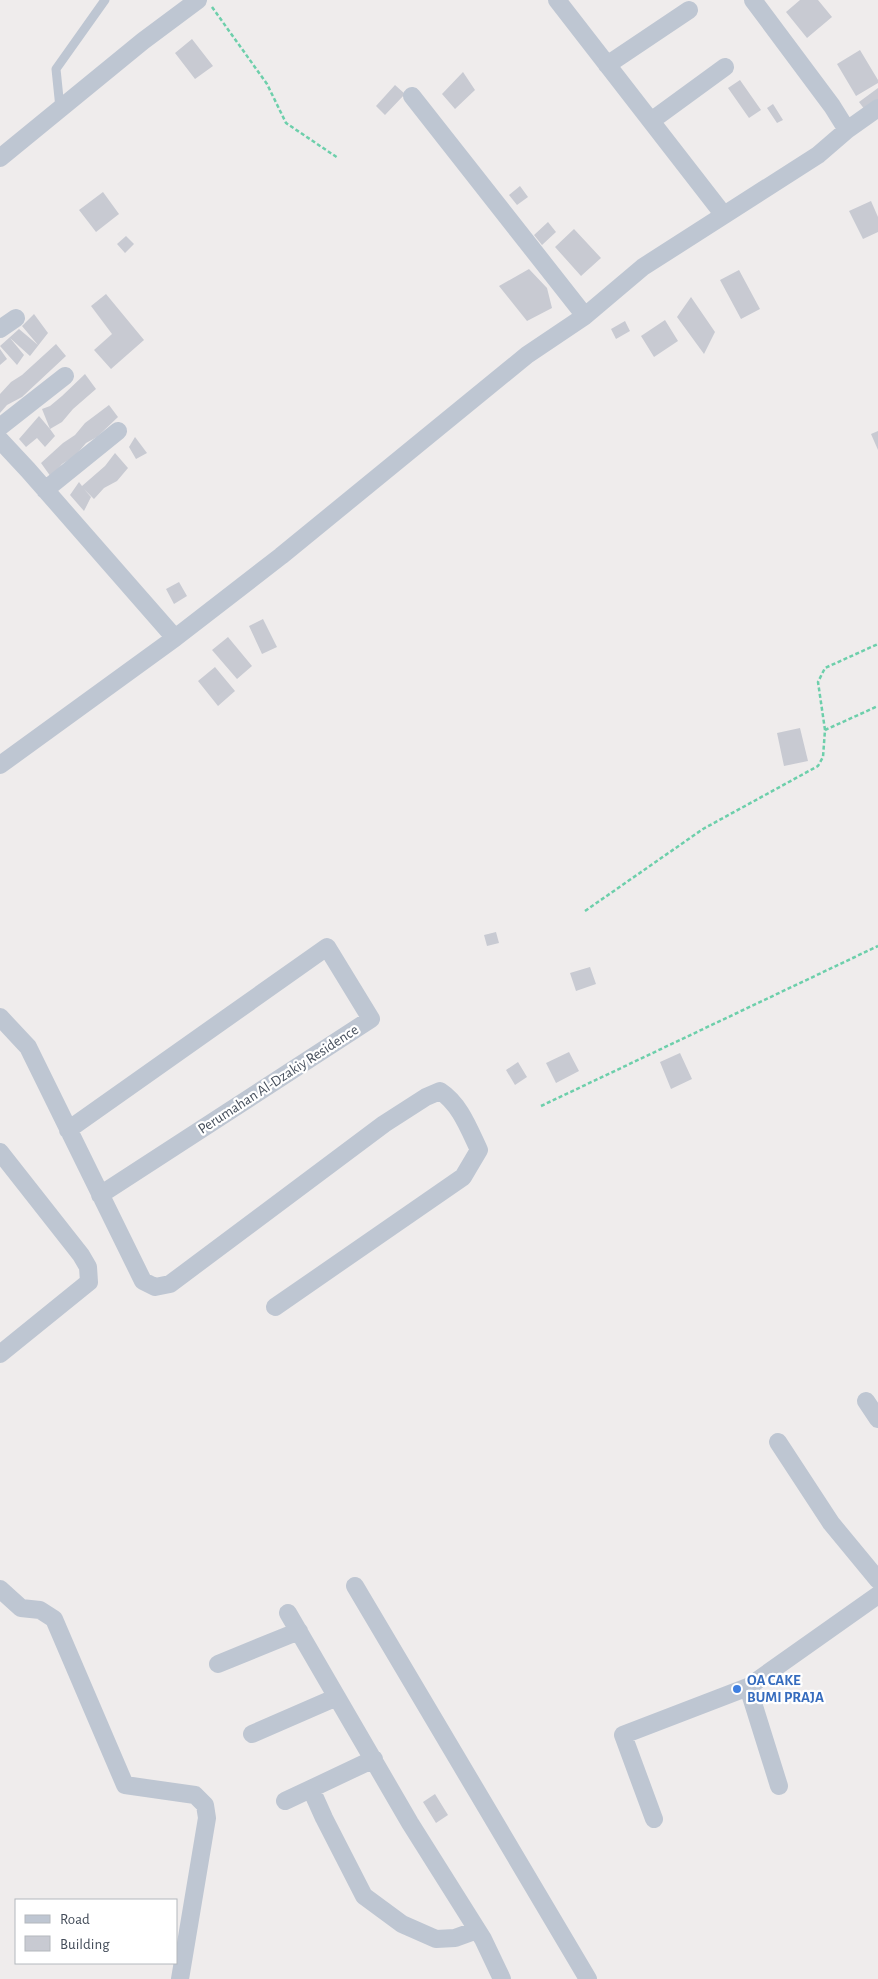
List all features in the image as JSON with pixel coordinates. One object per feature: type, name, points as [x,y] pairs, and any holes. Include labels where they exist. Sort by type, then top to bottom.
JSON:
[{"type":"street","points":[[0,158],[143,41],[198,0]]},
{"type":"street","points":[[557,0],[724,214]]},
{"type":"street","points":[[753,0],[832,106],[847,130]]},
{"type":"street","points":[[607,64],[689,10]]},
{"type":"street","points":[[651,121],[725,67]]},
{"type":"street","points":[[412,96],[585,316]]},
{"type":"street","points":[[0,765],[175,638],[281,556],[527,356],[585,316],[643,267],[811,160],[847,130],[878,108]]},
{"type":"street","points":[[0,330],[16,318]]},
{"type":"street","points":[[0,427],[65,376]]},
{"type":"street","points":[[45,490],[118,431]]},
{"type":"street","points":[[0,440],[175,638]]},
{"type":"street","name":"Perumahan Al-Dzakiy Residence","points":[[68,1130],[327,947],[372,1019],[100,1195]]},
{"type":"street","points":[[0,1017],[28,1047],[143,1281],[155,1287],[170,1284],[384,1124],[426,1097],[440,1091],[449,1097],[469,1127],[479,1150],[463,1177],[275,1307]]},
{"type":"street","points":[[0,1152],[81,1255],[88,1267],[89,1282],[0,1354]]},
{"type":"street","points":[[866,1401],[877,1417]]},
{"type":"street","points":[[778,1442],[831,1523],[878,1580]]},
{"type":"street","points":[[355,1586],[588,1979]]},
{"type":"street","points":[[0,1589],[21,1608],[40,1610],[54,1619],[125,1785],[195,1795],[205,1805],[207,1818],[180,1979]]},
{"type":"street","points":[[654,1820],[623,1735],[748,1688],[878,1595]]},
{"type":"street","points":[[288,1613],[477,1930],[502,1979]]},
{"type":"street","points":[[218,1664],[299,1631]]},
{"type":"street","points":[[748,1688],[779,1786]]},
{"type":"street","points":[[252,1734],[337,1697]]},
{"type":"street","points":[[285,1801],[374,1760]]},
{"type":"street","points":[[311,1788],[324,1818],[364,1896],[402,1924],[436,1939],[455,1938],[477,1930]]},
{"type":"lane","points":[[60,108],[56,69],[105,0]]},
{"type":"path","points":[[206,0],[267,84],[286,123],[338,158]]},
{"type":"path","points":[[585,910],[703,830],[818,766],[823,757],[825,730],[818,682],[826,668],[878,644]]},
{"type":"path","points":[[825,730],[878,706]]},
{"type":"path","points":[[541,1106],[878,946]]},
{"type":"building","points":[[800,0],[818,0],[832,17],[807,38],[786,12]]},
{"type":"building","points":[[192,39],[213,66],[195,79],[175,53]]},
{"type":"building","points":[[860,50],[878,83],[856,96],[837,64]]},
{"type":"building","points":[[463,72],[475,90],[455,109],[442,94]]},
{"type":"building","points":[[740,80],[761,110],[749,118],[728,88]]},
{"type":"building","points":[[395,85],[405,94],[385,115],[376,106]]},
{"type":"building","points":[[878,88],[878,101],[865,110],[859,102]]},
{"type":"building","points":[[773,104],[783,120],[777,123],[767,108]]},
{"type":"building","points":[[520,186],[528,197],[517,205],[509,195]]},
{"type":"building","points":[[103,192],[119,214],[96,232],[79,210]]},
{"type":"building","points":[[871,201],[878,217],[878,232],[863,239],[849,211]]},
{"type":"building","points":[[548,222],[556,232],[542,245],[534,235]]},
{"type":"building","points":[[574,229],[601,258],[581,276],[555,247]]},
{"type":"building","points":[[126,236],[134,244],[125,253],[117,244]]},
{"type":"building","points":[[529,269],[547,288],[552,308],[527,321],[499,286]]},
{"type":"building","points":[[739,270],[760,309],[741,319],[720,280]]},
{"type":"building","points":[[106,294],[144,340],[111,369],[94,350],[112,334],[91,306]]},
{"type":"building","points":[[691,297],[715,332],[704,354],[677,317]]},
{"type":"building","points":[[34,314],[48,333],[30,356],[10,338],[24,355],[17,365],[0,346],[19,329],[38,345],[22,326]]},
{"type":"building","points":[[665,320],[678,341],[654,357],[641,336]]},
{"type":"building","points":[[625,321],[630,331],[616,339],[611,329]]},
{"type":"building","points":[[56,344],[66,356],[22,397],[7,405],[0,413],[0,394],[11,382],[22,375]]},
{"type":"building","points":[[0,349],[7,359],[0,365]]},
{"type":"building","points":[[85,374],[96,389],[73,409],[62,422],[50,429],[42,409],[50,406]]},
{"type":"building","points":[[109,405],[118,417],[97,437],[86,443],[75,456],[62,464],[51,477],[41,463],[75,435],[85,423]]},
{"type":"building","points":[[39,416],[55,436],[45,447],[37,438],[26,447],[19,439]]},
{"type":"building","points":[[878,431],[878,450],[871,434]]},
{"type":"building","points":[[135,437],[147,453],[136,459],[129,447]]},
{"type":"building","points":[[115,453],[128,468],[117,481],[104,488],[94,499],[84,489],[91,497],[84,511],[70,495],[79,482],[82,486],[105,466]]},
{"type":"building","points":[[179,582],[187,596],[174,604],[166,589]]},
{"type":"building","points":[[263,619],[277,647],[262,654],[249,626]]},
{"type":"building","points":[[228,637],[252,666],[237,679],[212,650]]},
{"type":"building","points":[[215,667],[235,691],[218,706],[198,681]]},
{"type":"building","points":[[800,728],[808,761],[784,766],[777,733]]},
{"type":"building","points":[[496,932],[499,943],[487,946],[484,935]]},
{"type":"building","points":[[590,967],[596,984],[576,991],[570,973]]},
{"type":"building","points":[[569,1052],[579,1071],[556,1083],[546,1063]]},
{"type":"building","points":[[680,1053],[692,1079],[671,1089],[660,1062]]},
{"type":"building","points":[[518,1062],[527,1077],[515,1085],[506,1070]]},
{"type":"building","points":[[435,1794],[448,1815],[436,1823],[423,1802]]},
{"type":"place","name":"OA CAKE BUMI PRAJA","points":[[737,1689]]}]
